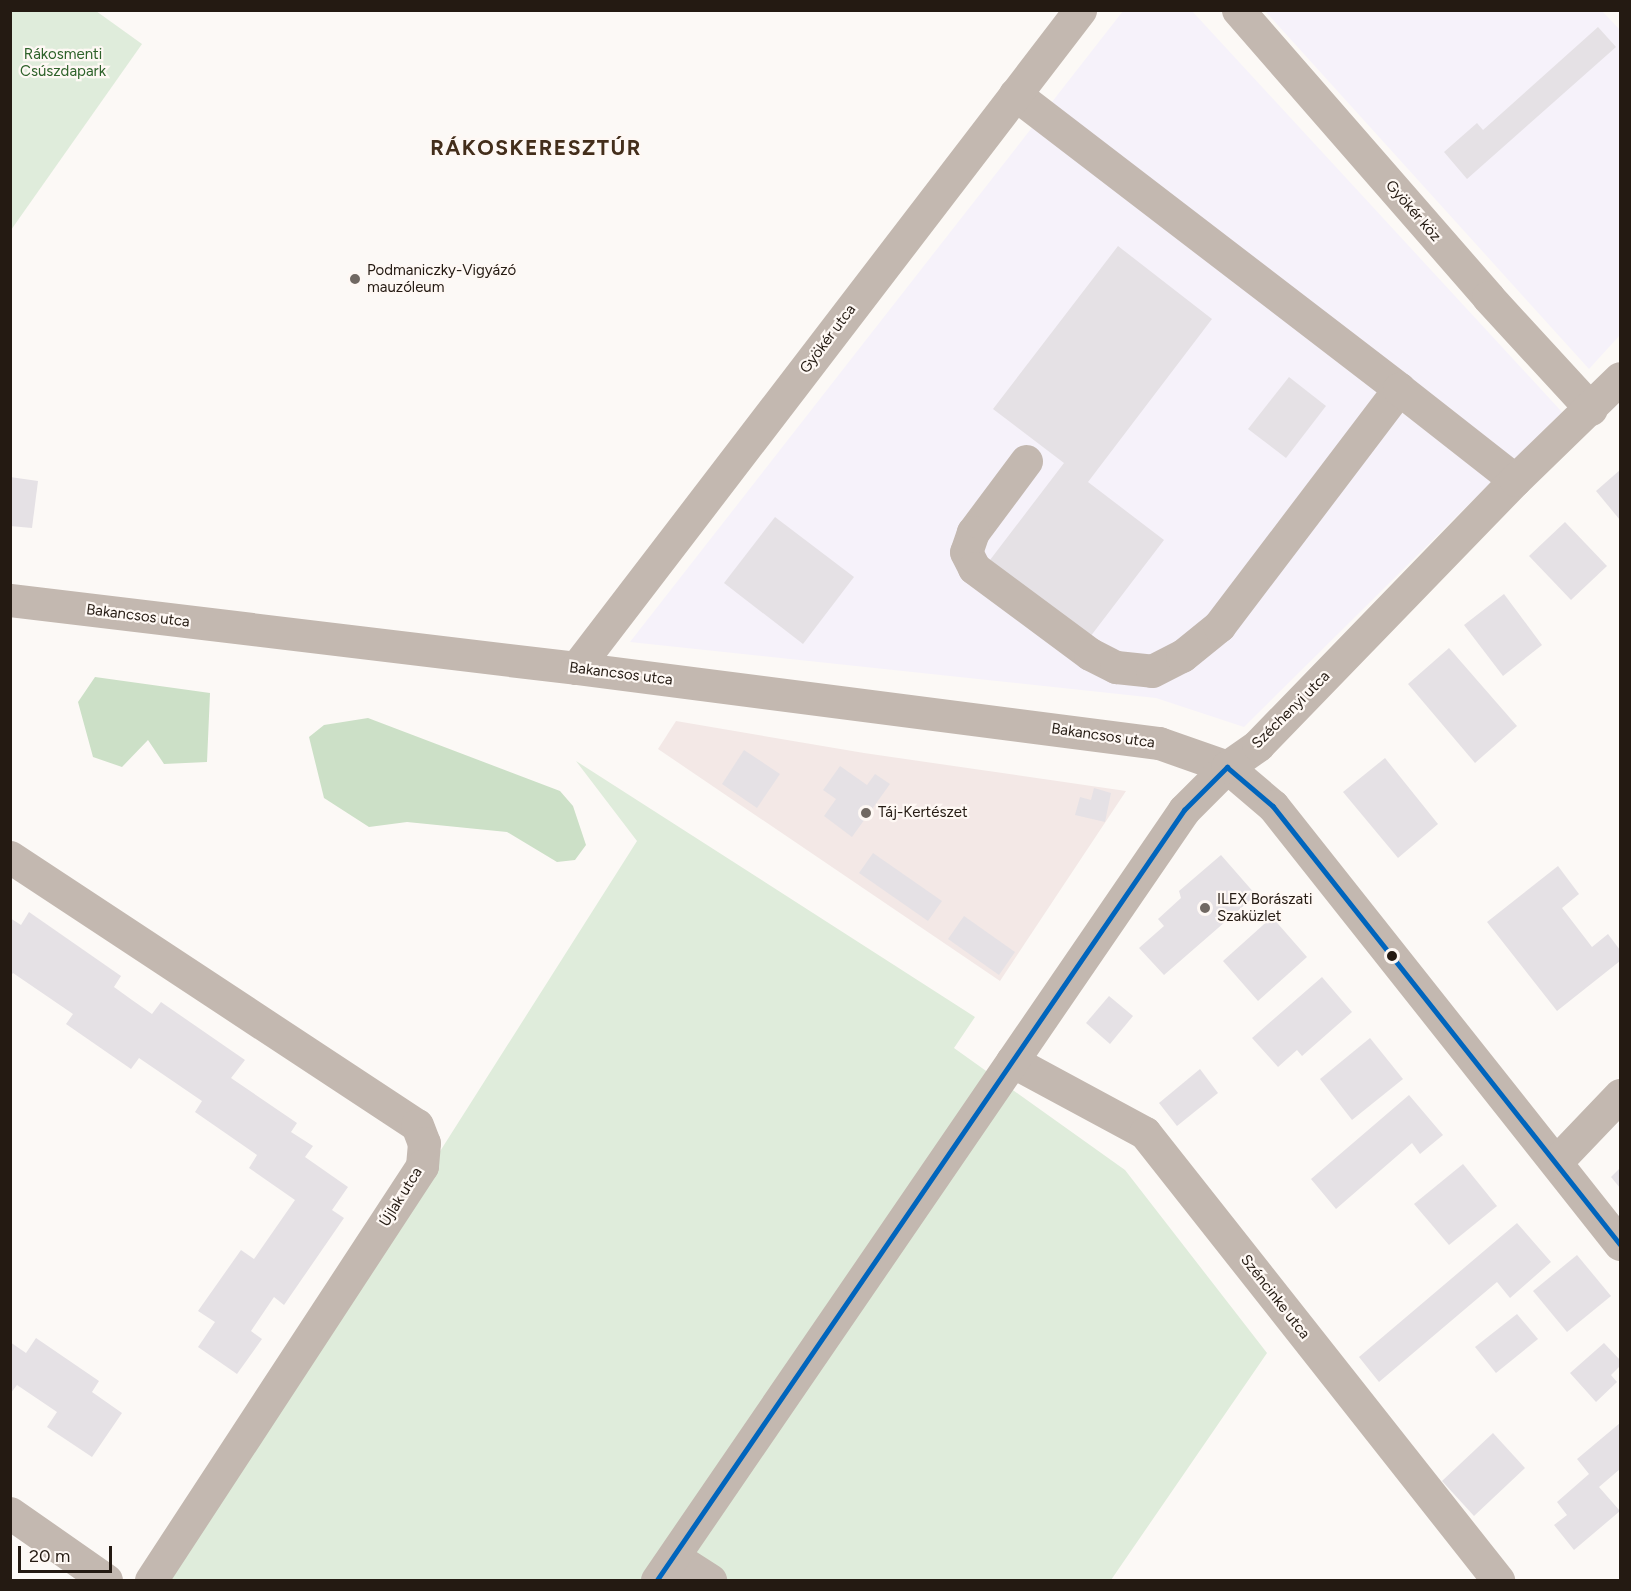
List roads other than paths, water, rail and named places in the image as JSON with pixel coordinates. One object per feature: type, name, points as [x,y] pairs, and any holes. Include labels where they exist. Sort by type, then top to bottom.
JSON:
[{"type":"street","name":"Gyökér utca","points":[[576,668],[1080,10]]},
{"type":"street","name":"Gyökér köz","points":[[1238,10],[1488,297],[1591,409]]},
{"type":"street","points":[[1016,94],[1515,480]]},
{"type":"street","name":"Széchenyi utca","points":[[665,1569],[1184,810],[1227,767],[1258,745],[1515,480],[1591,409],[1620,378]]},
{"type":"street","points":[[1026,461],[973,532],[966,552],[974,568],[1090,654],[1116,667],[1152,670],[1182,656],[1219,626],[1399,389]]},
{"type":"street","name":"Bakancsos utca","points":[[10,600],[576,668],[1159,742],[1227,767]]},
{"type":"street","points":[[1227,767],[1272,806],[1620,1244]]},
{"type":"street","name":"Újlak utca","points":[[10,857],[417,1125],[424,1143],[422,1166],[151,1581]]},
{"type":"street","name":"Széncinke utca","points":[[1012,1060],[1145,1133],[1498,1581]]},
{"type":"street","points":[[1556,1162],[1620,1095]]},
{"type":"street","points":[[10,1513],[106,1581]]},
{"type":"street","points":[[665,1569],[710,1581]]},
{"type":"place","name":"Podmaniczky-Vigyázó mauzóleum","points":[[355,279]]},
{"type":"place","name":"Táj-Kertészet","points":[[866,813]]},
{"type":"place","name":"ILEX Borászati Szaküzlet","points":[[1205,908]]},
{"type":"district","name":"RÁKOSKERESZTÚR","points":[[536,148]]},
{"type":"park label","name":"Rákosmenti Csúszdapark","points":[[63,62]]}]
